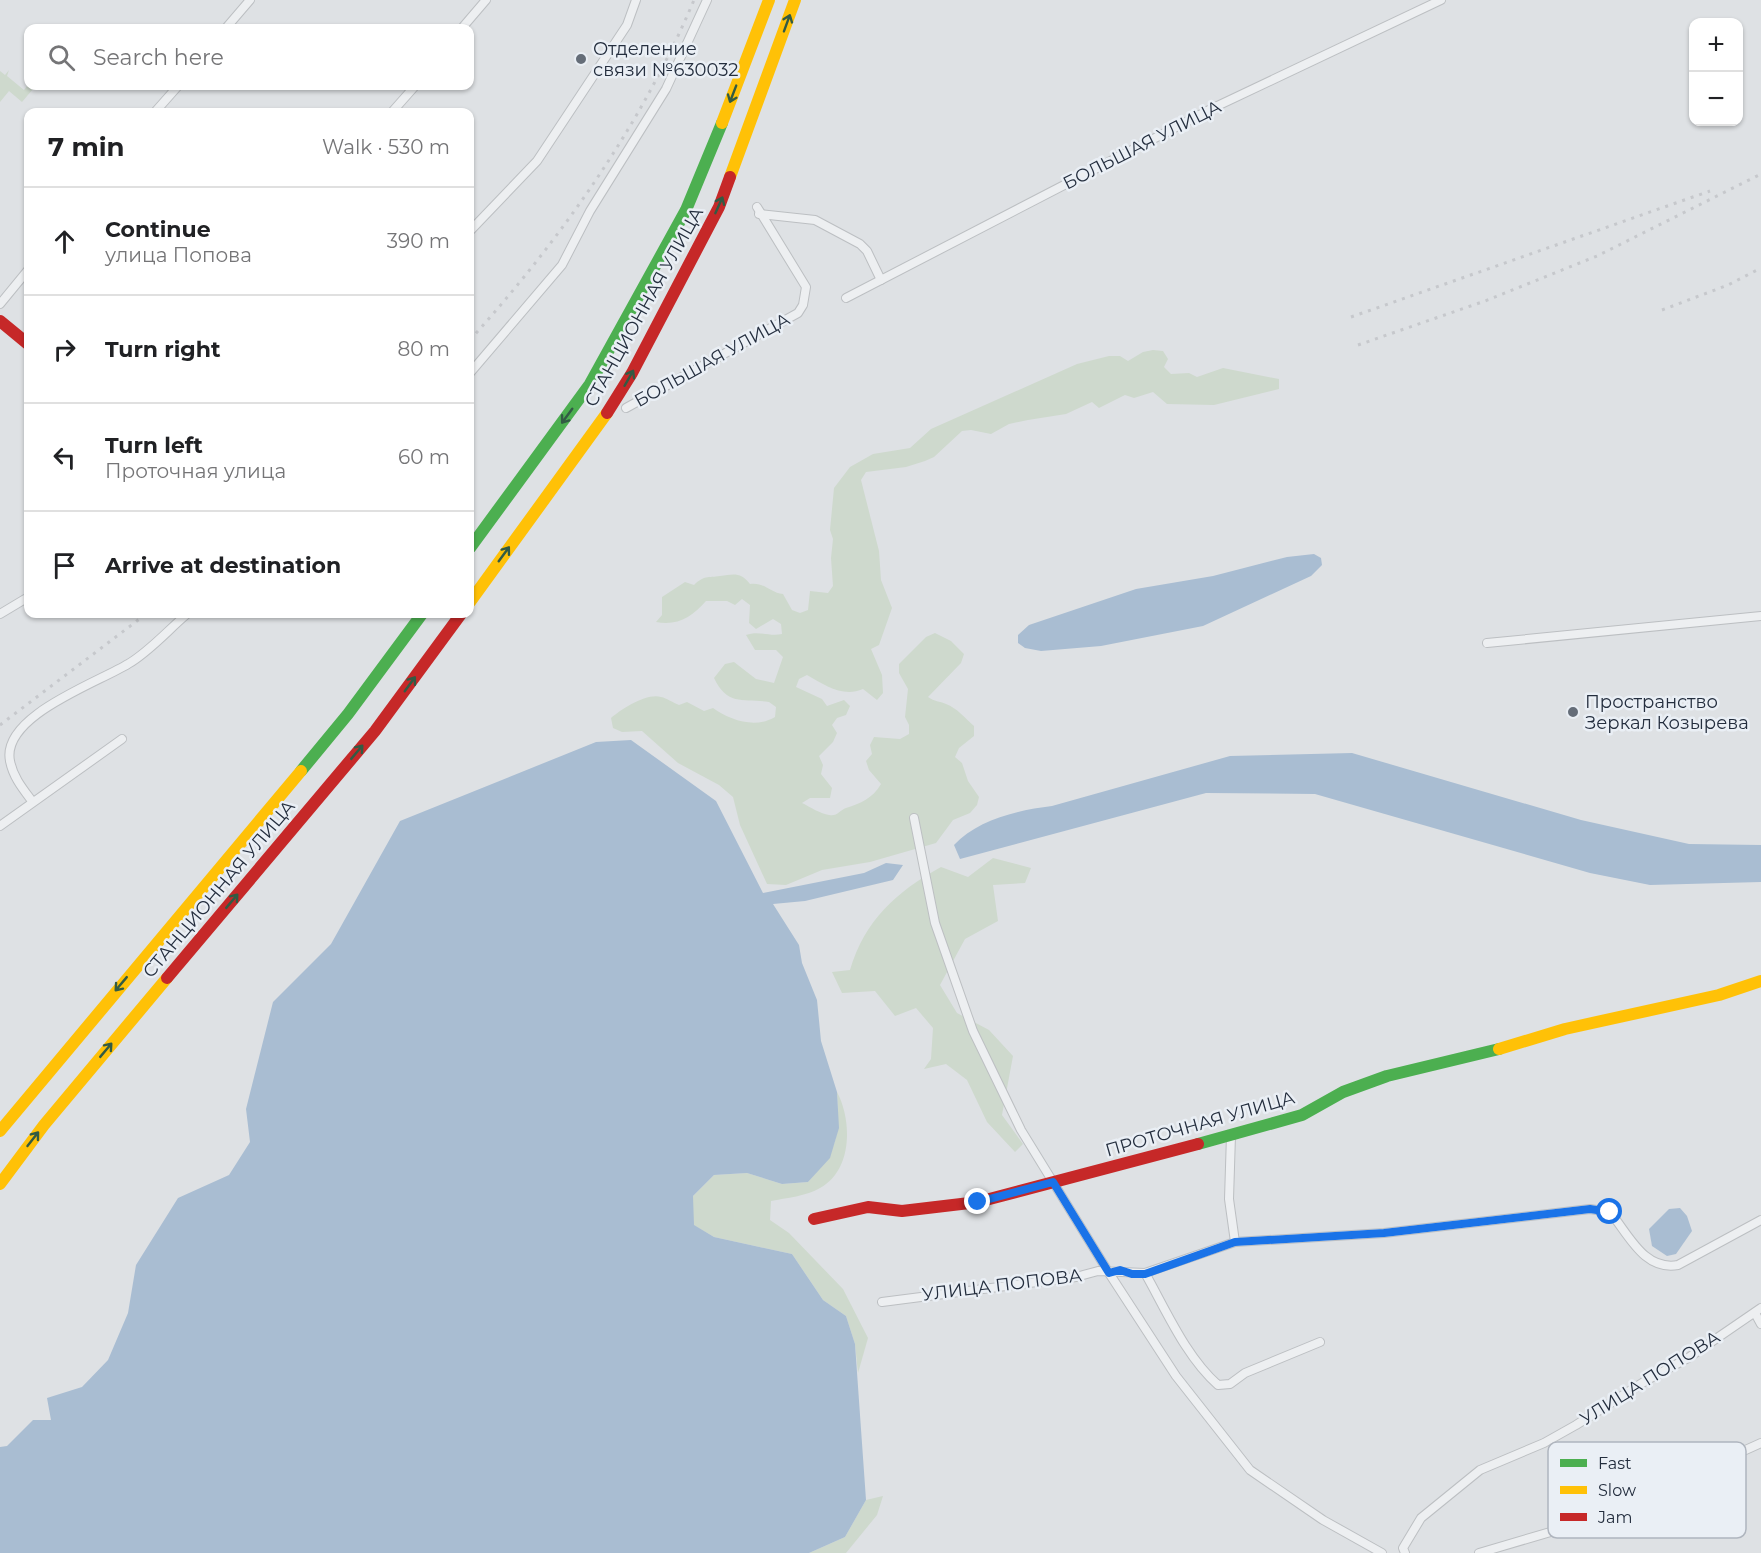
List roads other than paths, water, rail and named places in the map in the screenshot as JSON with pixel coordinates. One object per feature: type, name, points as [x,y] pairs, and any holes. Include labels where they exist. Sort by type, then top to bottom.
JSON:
[{"type":"main road","name":"СТАНЦИОННАЯ УЛИЦА","points":[[474,543],[590,384],[676,230],[703,174],[769,0]]},
{"type":"main road","name":"СТАНЦИОННАЯ УЛИЦА","points":[[474,597],[604,418],[632,373],[719,207],[795,0]]},
{"type":"main road","points":[[0,321],[24,341]]},
{"type":"main road","name":"СТАНЦИОННАЯ УЛИЦА","points":[[0,1131],[348,714],[419,618]]},
{"type":"main road","name":"СТАНЦИОННАЯ УЛИЦА","points":[[0,1184],[44,1125],[375,731],[458,618]]},
{"type":"main road","name":"ПРОТОЧНАЯ УЛИЦА","points":[[813,1219],[868,1208],[902,1211],[978,1202],[1302,1115],[1343,1092],[1387,1076],[1518,1044],[1565,1029],[1719,995],[1761,981]]},
{"type":"street","points":[[229,24],[250,0]]},
{"type":"street","points":[[465,24],[486,0]]},
{"type":"street","points":[[474,227],[537,160],[627,25],[636,0]]},
{"type":"street","points":[[474,368],[562,265],[590,212],[666,89],[707,0]]},
{"type":"street","name":"БОЛЬШАЯ УЛИЦА","points":[[846,298],[1213,108],[1441,0]]},
{"type":"street","points":[[159,108],[174,90]]},
{"type":"street","points":[[396,108],[411,90]]},
{"type":"street","name":"БОЛЬШАЯ УЛИЦА","points":[[626,408],[798,313],[803,305],[806,287],[793,262],[758,211],[814,220],[860,244],[867,250],[881,280]]},
{"type":"street","points":[[0,304],[24,275]]},
{"type":"street","points":[[0,614],[24,600]]},
{"type":"street","points":[[1487,643],[1761,616]]},
{"type":"street","points":[[32,801],[17,782],[9,759],[18,729],[76,688],[129,664],[182,618]]},
{"type":"street","points":[[0,826],[122,739]]},
{"type":"street","points":[[914,818],[935,923],[972,1031],[1021,1130],[1109,1273],[1176,1376],[1209,1421],[1251,1470],[1323,1520],[1382,1553]]},
{"type":"street","points":[[1232,1135],[1229,1199],[1235,1242]]},
{"type":"street","name":"УЛИЦА ПОПОВА","points":[[882,1302],[1076,1278],[1098,1271],[1109,1273],[1120,1270],[1132,1274],[1145,1274],[1235,1242],[1384,1233],[1590,1209],[1610,1212],[1644,1256],[1665,1268],[1678,1265],[1761,1220]]},
{"type":"street","points":[[1145,1274],[1207,1376],[1218,1385],[1230,1384],[1245,1373],[1320,1342]]},
{"type":"street","points":[[1758,1310],[1761,1324]]},
{"type":"street","name":"УЛИЦА ПОПОВА","points":[[1404,1553],[1403,1548],[1421,1518],[1480,1470],[1534,1447],[1576,1425],[1647,1380],[1688,1358],[1727,1329],[1758,1310]]},
{"type":"street","points":[[1746,1450],[1761,1443]]},
{"type":"street","points":[[1479,1553],[1548,1533]]},
{"type":"water","points":[[1314,554],[1321,558],[1322,565],[1311,576],[1203,626],[1101,646],[1041,651],[1025,648],[1018,643],[1018,635],[1029,625],[1136,589],[1213,576],[1287,557]]},
{"type":"water","points":[[631,740],[716,801],[763,893],[864,873],[886,863],[903,865],[893,880],[805,901],[773,904],[799,945],[802,963],[817,1000],[821,1041],[837,1092],[839,1128],[830,1158],[808,1182],[782,1184],[747,1173],[714,1175],[693,1196],[694,1225],[714,1237],[792,1254],[823,1300],[846,1316],[855,1344],[866,1500],[845,1537],[809,1553],[0,1553],[0,1447],[7,1446],[33,1420],[51,1420],[47,1398],[82,1387],[108,1360],[128,1313],[136,1265],[178,1198],[229,1175],[250,1142],[246,1109],[273,1002],[331,944],[400,821],[596,742]]},
{"type":"water","points":[[1352,753],[1581,820],[1689,844],[1761,845],[1761,882],[1650,885],[1590,873],[1315,794],[1206,793],[960,859],[954,845],[974,829],[999,818],[1026,810],[1052,806],[1230,756]]},
{"type":"water","points":[[1680,1208],[1687,1216],[1692,1231],[1676,1254],[1667,1256],[1652,1246],[1649,1229],[1669,1209]]},
{"type":"railway","points":[[474,336],[536,262],[596,179],[649,92],[694,0]]},
{"type":"railway","points":[[1358,345],[1485,301],[1597,256],[1761,174]]},
{"type":"railway","points":[[1351,317],[1710,191]]},
{"type":"railway","points":[[1662,310],[1728,285],[1761,268]]},
{"type":"railway","points":[[0,725],[141,618]]},
{"type":"place","name":"Отделение связи №630032","points":[[581,59]]},
{"type":"place","name":"Пространство Зеркал Козырева","points":[[1573,712]]}]
